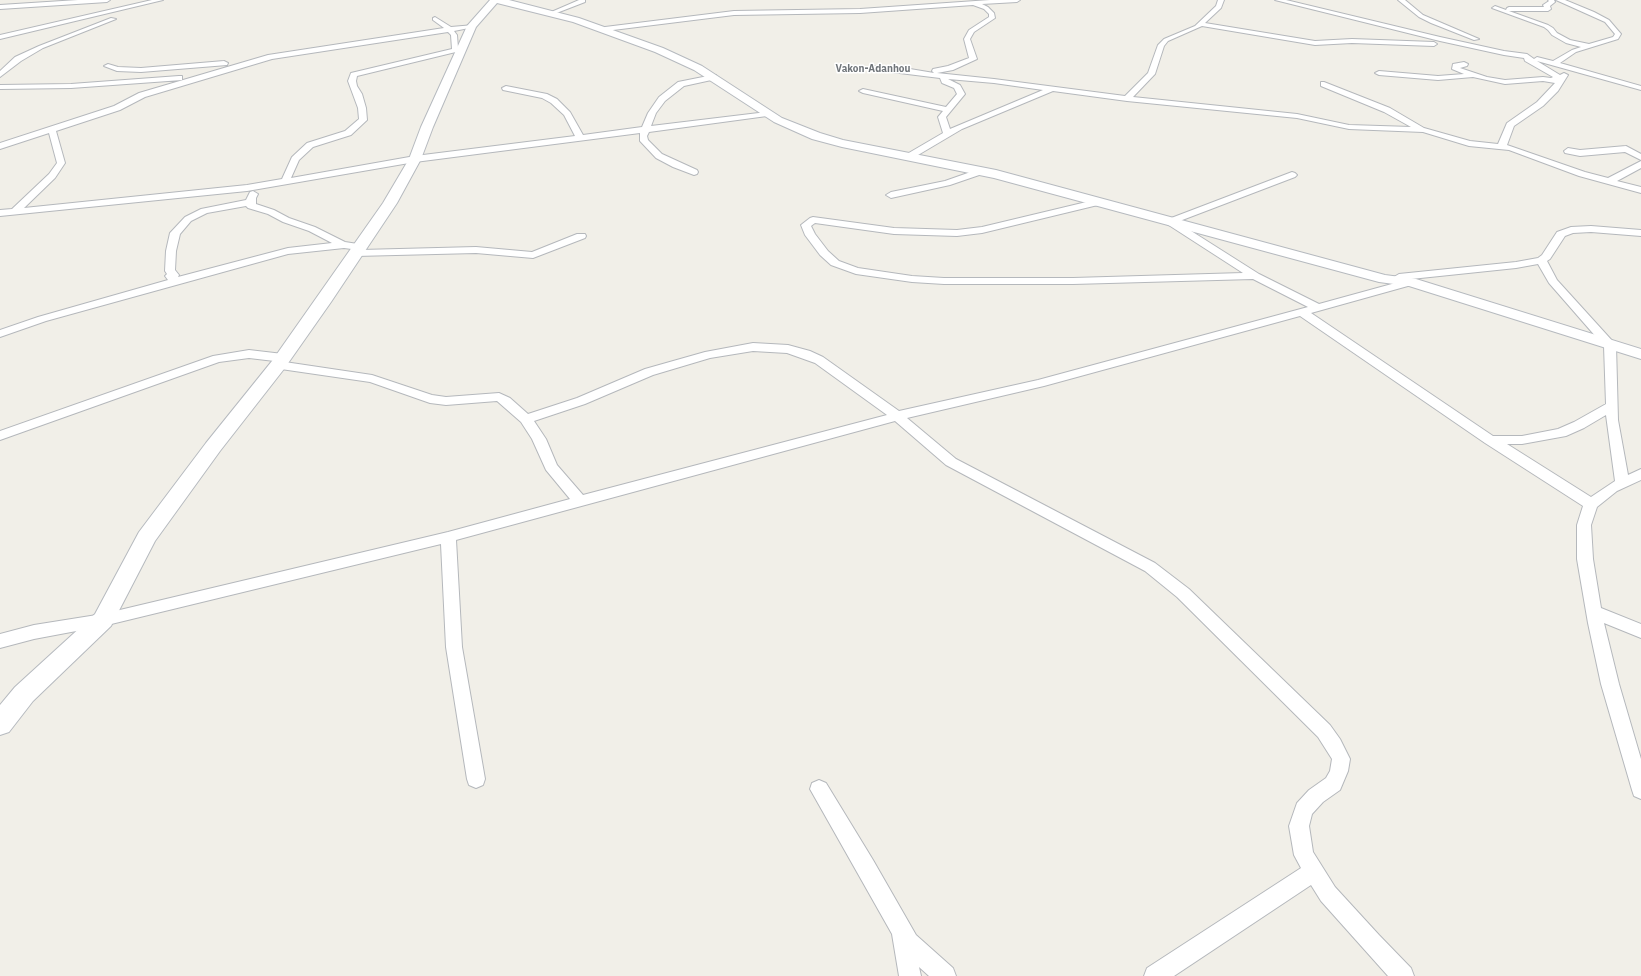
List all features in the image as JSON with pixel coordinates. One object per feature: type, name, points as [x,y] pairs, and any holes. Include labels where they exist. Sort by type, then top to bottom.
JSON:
[{"type":"main road","points":[[0,724],[24,694],[104,620],[146,537],[213,447],[280,362],[353,249],[390,203],[415,159],[427,126],[442,97],[458,49],[472,26],[485,10],[496,0],[552,12],[605,29],[671,55],[713,77],[767,114],[796,129],[816,136],[842,143],[982,171],[1384,279],[1411,282],[1641,354]]},
{"type":"street","points":[[0,7],[107,0]]},
{"type":"street","points":[[0,37],[160,0]]},
{"type":"street","points":[[552,12],[582,1],[591,0]]},
{"type":"street","points":[[605,29],[748,9],[860,11],[1017,0]]},
{"type":"street","points":[[1127,99],[1151,74],[1161,46],[1166,40],[1200,24],[1219,7],[1220,0]]},
{"type":"street","points":[[1278,0],[1470,45],[1527,56],[1641,88]]},
{"type":"street","points":[[1379,73],[1438,78],[1471,76],[1505,82],[1543,79],[1554,81],[1557,76],[1528,59],[1527,56],[1458,33],[1433,22],[1422,16],[1401,0]]},
{"type":"street","points":[[1551,0],[1552,2],[1546,5],[1548,9],[1544,10],[1495,8],[1546,26],[1551,29],[1554,34],[1568,42],[1587,46]]},
{"type":"street","points":[[1559,0],[1592,13],[1607,21],[1618,34]]},
{"type":"street","points":[[860,11],[870,4]]},
{"type":"street","points":[[875,68],[944,70],[973,59],[967,39],[971,30],[992,18],[992,14],[986,8],[976,4]]},
{"type":"street","points":[[0,75],[18,59],[41,47],[128,14],[130,11],[123,8]]},
{"type":"street","points":[[285,182],[295,159],[310,145],[348,133],[358,126],[363,120],[358,94],[353,86],[352,81],[354,76],[362,72],[458,49],[455,38],[449,30],[435,19]]},
{"type":"street","points":[[1591,20],[1618,34]]},
{"type":"street","points":[[1200,24],[1315,43],[1352,41],[1470,45]]},
{"type":"street","points":[[0,146],[117,108],[142,95],[259,60],[279,55],[472,26]]},
{"type":"street","points":[[1555,63],[1574,51],[1616,38],[1618,34]]},
{"type":"street","points":[[1447,44],[1454,50]]},
{"type":"street","points":[[108,66],[127,70],[156,70],[259,60]]},
{"type":"street","points":[[1464,64],[1456,66],[1456,69],[1486,79]]},
{"type":"street","points":[[1502,146],[1510,125],[1540,104],[1555,89],[1568,67]]},
{"type":"street","points":[[904,70],[1127,99],[1297,116],[1349,127],[1423,130]]},
{"type":"street","points":[[942,76],[945,81],[957,87],[961,94],[942,117],[947,134]]},
{"type":"street","points":[[694,172],[659,156],[644,141],[643,136],[652,113],[662,99],[681,84],[713,77]]},
{"type":"street","points":[[0,87],[71,86],[175,78],[193,79]]},
{"type":"street","points":[[994,81],[1034,96]]},
{"type":"street","points":[[1324,84],[1387,110],[1423,130],[1469,143],[1502,146],[1582,174],[1641,190]]},
{"type":"street","points":[[506,88],[544,96],[554,101],[567,114],[580,138]]},
{"type":"street","points":[[910,156],[959,127],[1053,89]]},
{"type":"street","points":[[863,91],[948,110]]},
{"type":"street","points":[[0,213],[138,200],[264,185],[415,159],[767,114]]},
{"type":"street","points":[[14,212],[52,176],[61,163],[52,130]]},
{"type":"street","points":[[1568,151],[1580,153],[1626,149],[1641,157]]},
{"type":"street","points":[[1608,182],[1641,164]]},
{"type":"street","points":[[891,195],[947,184],[982,171]]},
{"type":"street","points":[[1169,222],[1292,176]]},
{"type":"street","points":[[264,185],[250,198],[251,206],[274,213],[286,220],[312,229],[353,249]]},
{"type":"street","points":[[175,280],[170,276],[174,275],[170,271],[171,250],[175,233],[188,219],[204,211],[250,202]]},
{"type":"street","points":[[1099,202],[996,227],[957,233],[924,234],[813,220],[806,225],[810,235],[824,253],[835,263],[856,270],[912,279],[944,281],[1065,281],[1255,276]]},
{"type":"street","points":[[1169,222],[1255,276],[1317,307]]},
{"type":"street","points":[[1384,279],[1516,265],[1541,260],[1546,257],[1564,231],[1591,229],[1641,233]]},
{"type":"street","points":[[0,334],[42,319],[175,280],[288,251],[353,249],[476,250],[532,254],[581,236]]},
{"type":"street","points":[[1541,260],[1553,281],[1610,345],[1612,375],[1611,406],[1622,483]]},
{"type":"street","points":[[0,641],[34,632],[104,620],[448,537],[897,416],[1040,384],[1411,282]]},
{"type":"street","points":[[1301,312],[1490,440],[1591,504]]},
{"type":"street","points":[[526,419],[562,408],[660,368],[709,355],[753,347],[788,349],[820,360],[897,416],[951,462],[1150,567],[1183,593],[1324,731],[1334,745],[1341,759],[1339,772],[1333,784],[1316,796],[1304,808],[1299,826],[1304,855],[1328,894],[1371,943],[1404,976]]},
{"type":"street","points":[[0,436],[216,359],[249,354],[280,362],[372,379],[430,399],[446,401],[500,397],[526,419],[539,439],[551,467],[581,502]]},
{"type":"street","points":[[1490,440],[1522,440],[1561,433],[1579,425],[1611,406]]},
{"type":"street","points":[[1641,474],[1612,488],[1591,504],[1584,525],[1585,559],[1594,612],[1610,684],[1641,790]]},
{"type":"street","points":[[448,537],[454,647],[476,779]]},
{"type":"street","points":[[1594,612],[1641,630]]},
{"type":"street","points":[[819,789],[866,867],[908,943],[945,976]]},
{"type":"street","points":[[1155,976],[1314,870]]},
{"type":"street","points":[[901,931],[910,976]]},
{"type":"district","name":"Vakon-Adanhou","points":[[873,69]]}]
